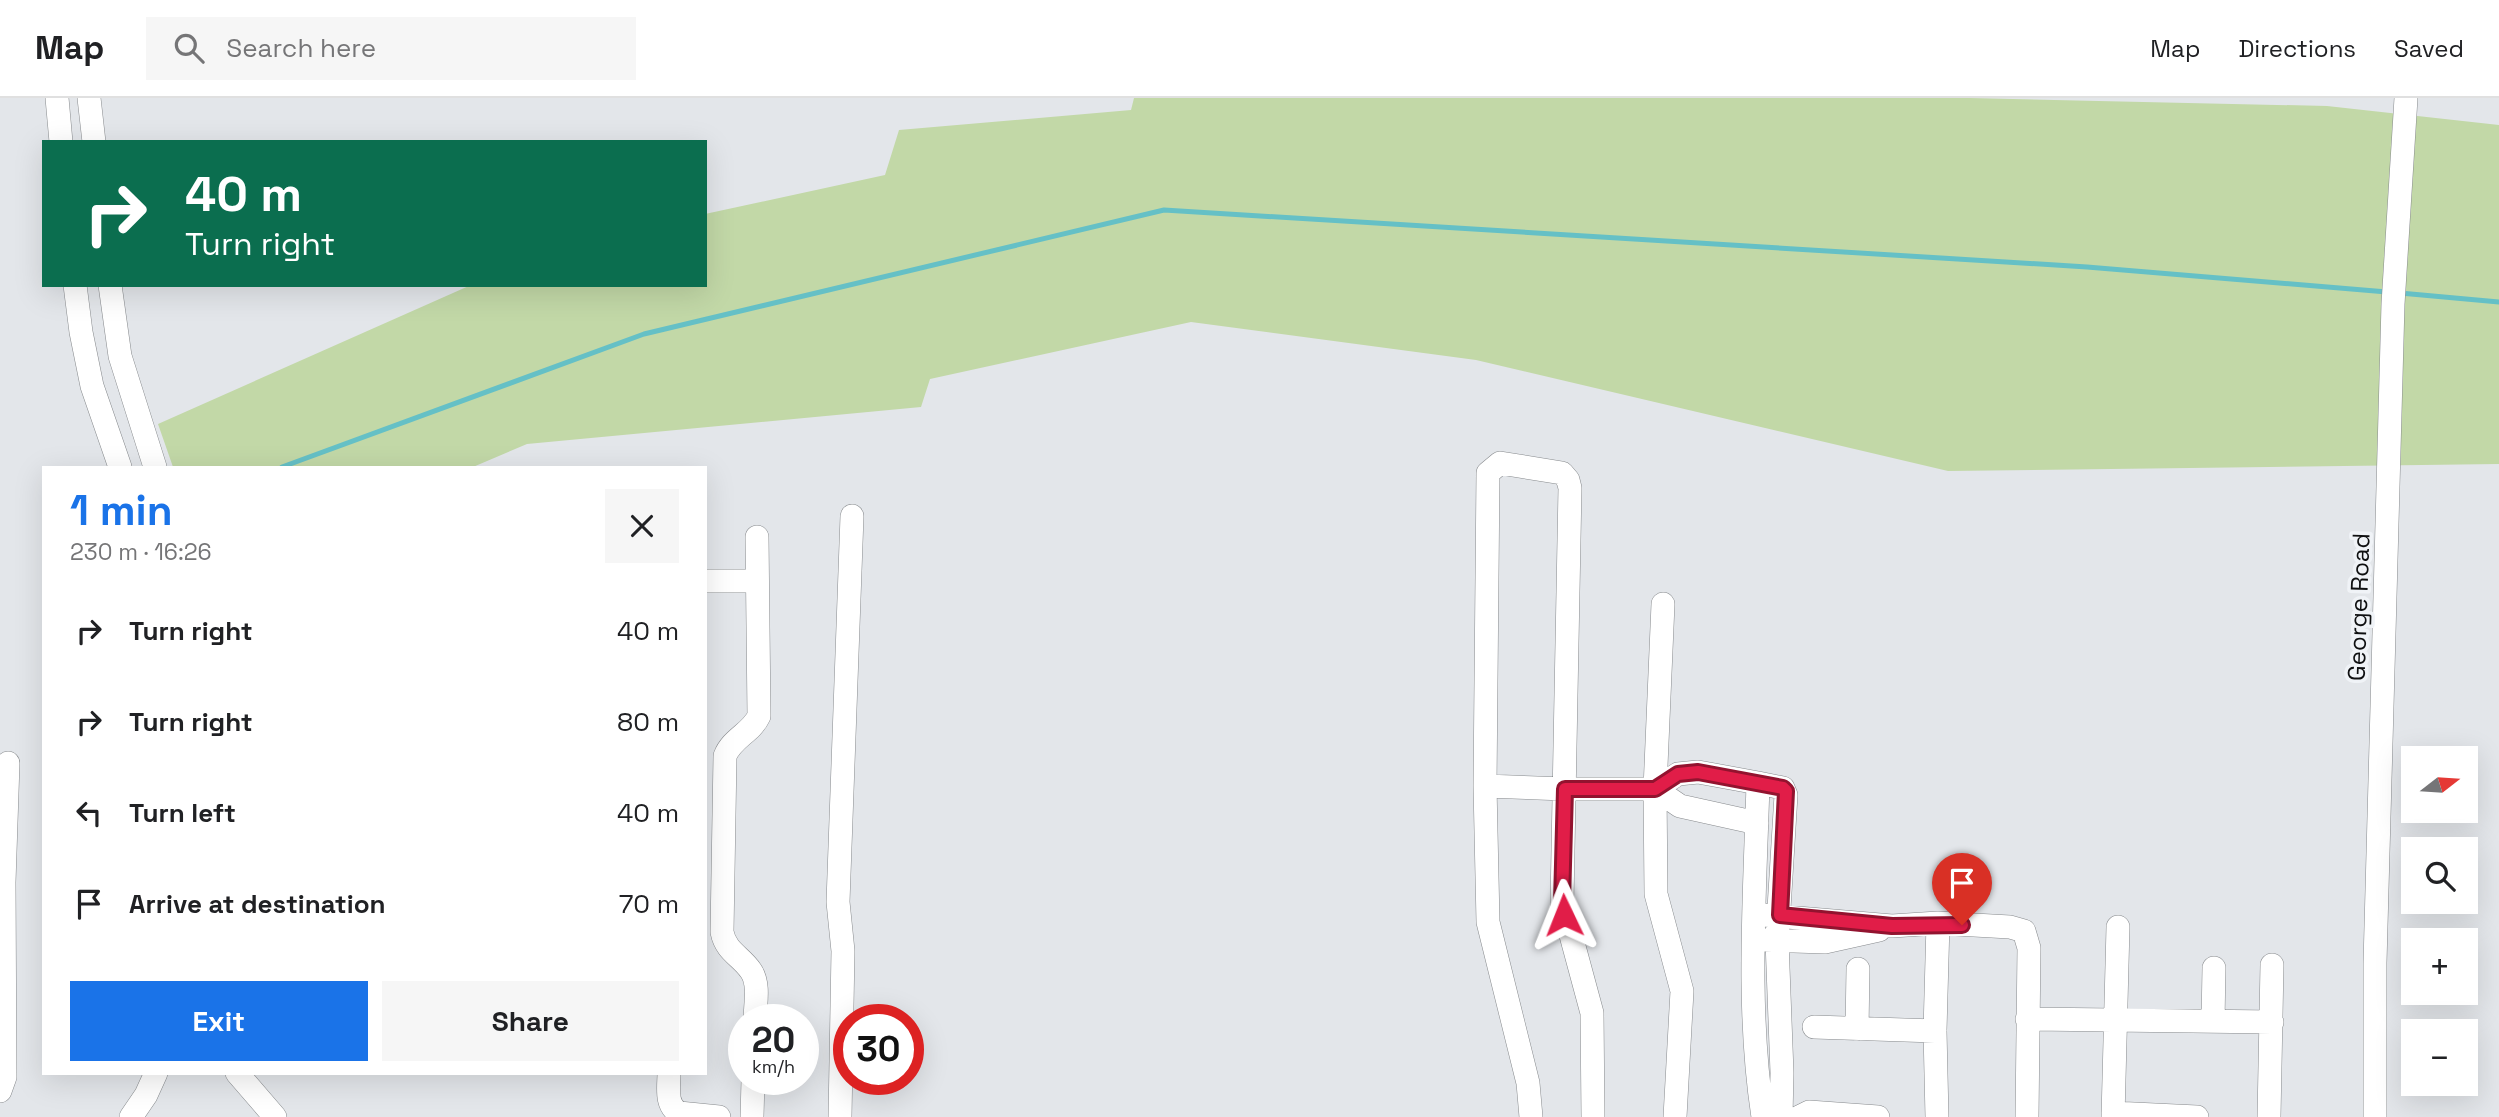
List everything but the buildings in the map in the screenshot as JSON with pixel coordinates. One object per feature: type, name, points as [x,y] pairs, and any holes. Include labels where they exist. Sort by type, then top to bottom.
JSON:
[{"type":"street","points":[[57,98],[61,140]]},
{"type":"street","points":[[89,98],[94,140]]},
{"type":"street","name":"George Road","points":[[2375,1117],[2375,963],[2393,304],[2406,98]]},
{"type":"street","points":[[75,287],[92,386],[120,466]]},
{"type":"street","points":[[110,287],[120,356],[155,466]]},
{"type":"street","points":[[1531,1117],[1528,1083],[1488,922],[1485,786],[1488,473],[1500,463],[1562,473],[1568,480],[1562,902],[1592,1013],[1593,1117]]},
{"type":"street","points":[[840,1117],[843,951],[838,902],[852,516]]},
{"type":"street","points":[[755,1004],[756,983],[751,971],[729,949],[722,932],[725,755],[729,747],[755,725],[758,716],[757,537]]},
{"type":"street","points":[[707,581],[756,581]]},
{"type":"street","points":[[1662,604],[1655,789],[1656,894],[1682,991],[1675,1117]]},
{"type":"street","points":[[0,1091],[5,1076],[2,882],[8,763]]},
{"type":"street","points":[[1485,786],[1655,789],[1678,774],[1698,772],[1783,788],[1786,791],[1777,941],[1790,1073],[1781,1117]]},
{"type":"street","points":[[1758,783],[1753,939],[1756,1073],[1763,1117]]},
{"type":"street","points":[[1655,789],[1680,806],[1757,823]]},
{"type":"street","points":[[1754,915],[1892,926],[1938,923],[2010,927],[2024,931],[2029,948],[2026,1117]]},
{"type":"street","points":[[1937,1117],[1935,1031],[1938,923]]},
{"type":"street","points":[[1753,939],[1840,940],[1892,926]]},
{"type":"street","points":[[2118,927],[2113,1115],[2197,1117]]},
{"type":"street","points":[[2269,1117],[2272,965]]},
{"type":"street","points":[[2213,1021],[2214,968]]},
{"type":"street","points":[[1857,1029],[1858,969]]},
{"type":"street","points":[[2028,1019],[2272,1022]]},
{"type":"street","points":[[1814,1027],[1935,1031]]},
{"type":"street","points":[[1756,1073],[1790,1073]]},
{"type":"street","points":[[131,1117],[146,1096],[155,1075]]},
{"type":"street","points":[[239,1075],[275,1117]]},
{"type":"street","points":[[669,1075],[668,1097],[674,1110],[679,1113],[719,1117]]},
{"type":"street","points":[[751,1116],[752,1095]]},
{"type":"street","points":[[1799,1117],[1809,1112],[1878,1117]]},
{"type":"green space","points":[[1134,98],[1970,98],[2327,106],[2499,125],[2499,464],[1948,471],[1476,360],[1191,322],[930,379],[921,407],[527,444],[475,466],[173,466],[158,424],[466,287],[707,287],[707,214],[885,175],[899,130],[1131,110]]},
{"type":"waterway","points":[[285,466],[644,334],[1164,210],[2087,267],[2387,292]]},
{"type":"waterway","points":[[2400,293],[2499,302]]},
{"type":"route","points":[[1564,915],[1562,902],[1565,789],[1655,789],[1678,774],[1698,772],[1783,788],[1786,791],[1780,915],[1892,926],[1938,923],[1962,925]]}]
